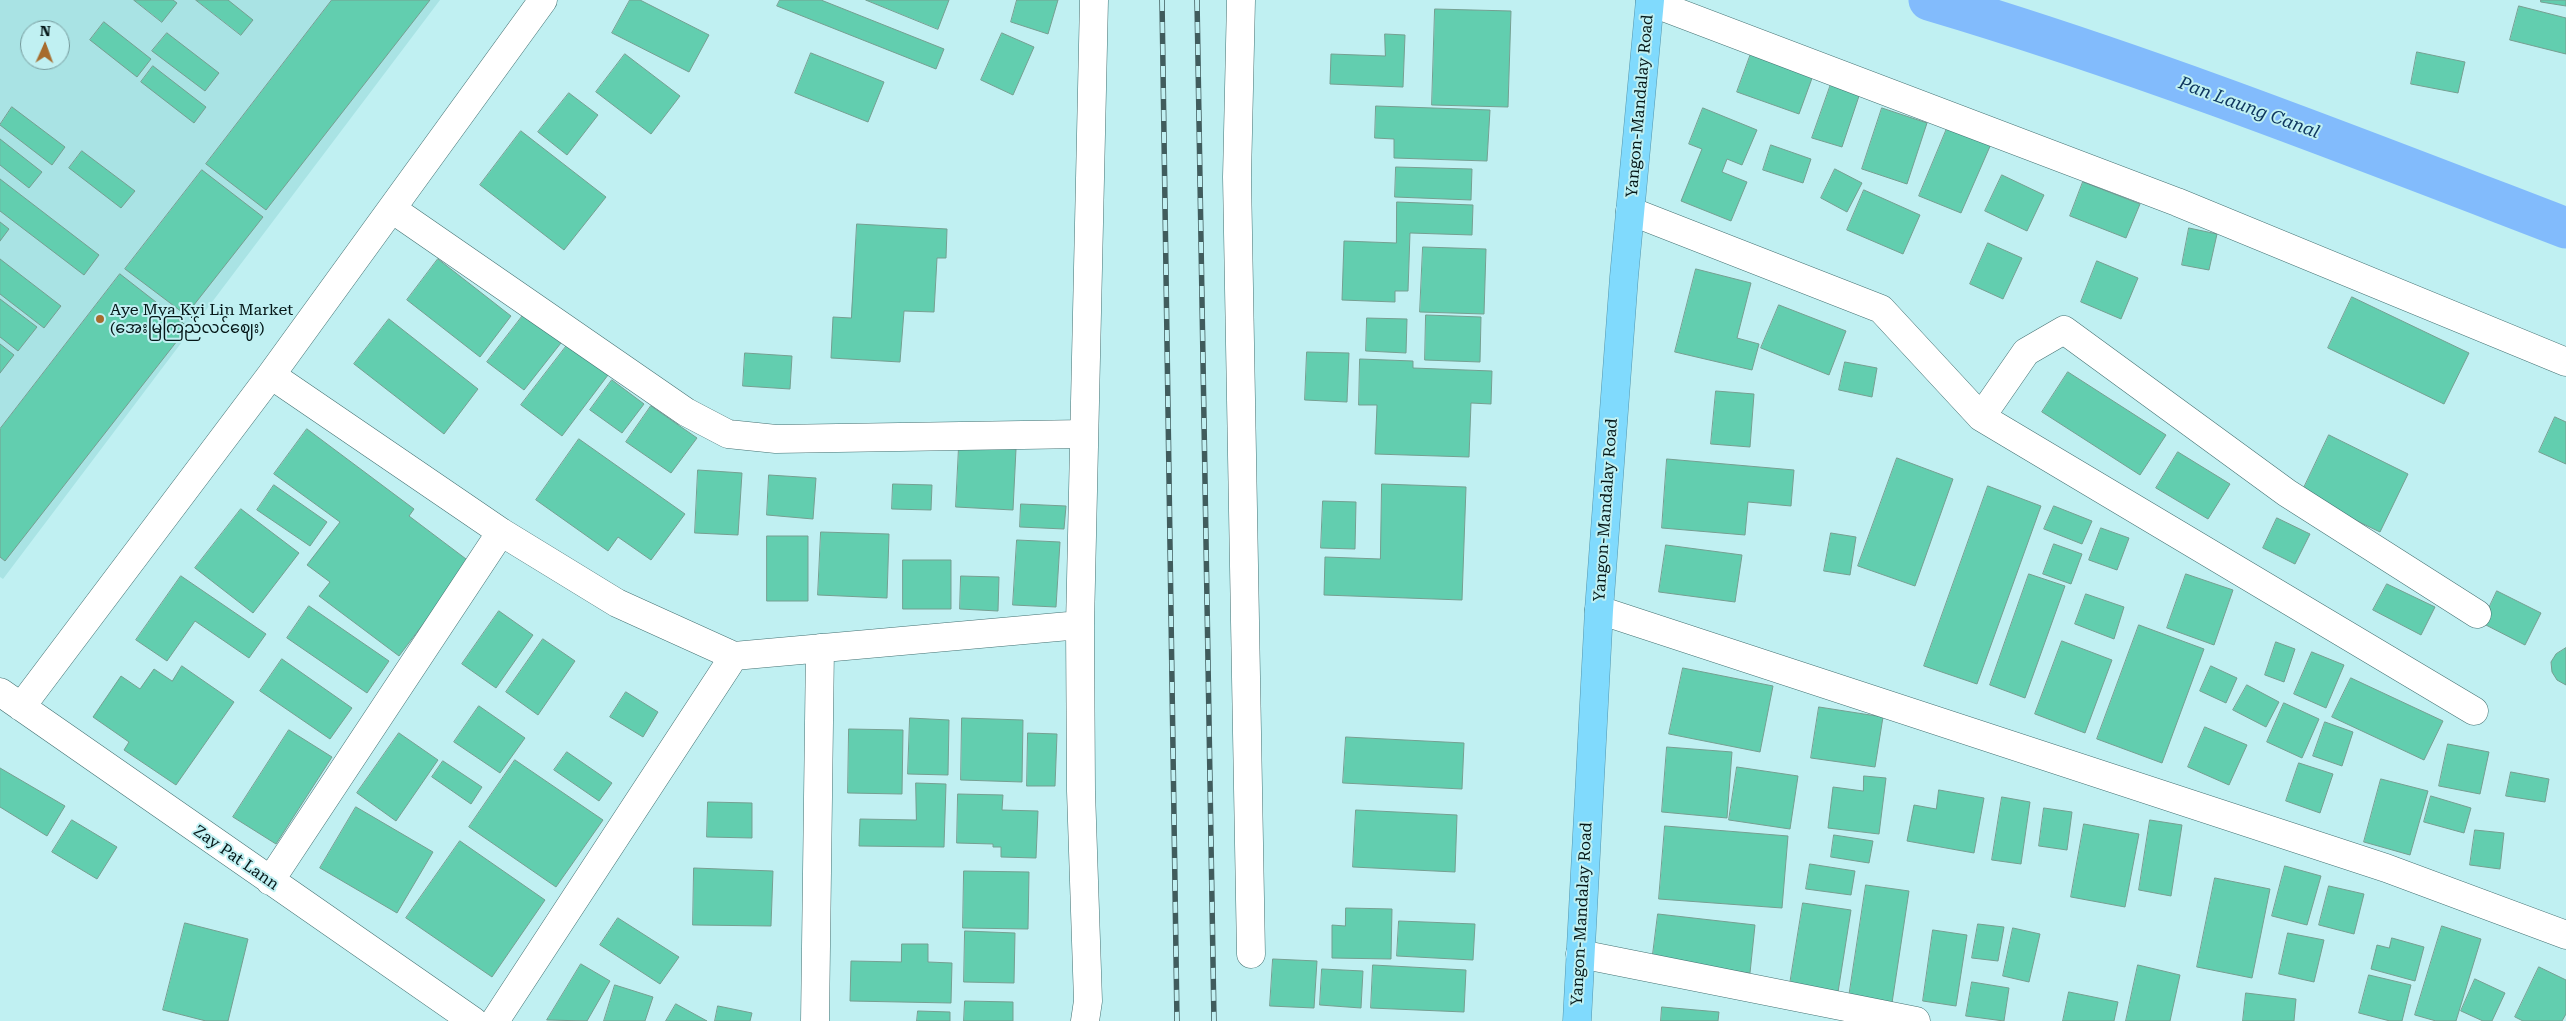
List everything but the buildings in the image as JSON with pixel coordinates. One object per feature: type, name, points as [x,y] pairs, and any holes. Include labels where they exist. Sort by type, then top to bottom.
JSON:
[{"type":"highway","name":"Yangon-Mandalay Road","points":[[1577,1021],[1599,610],[1630,211],[1650,1]]},
{"type":"street","points":[[10,699],[271,375],[543,0]]},
{"type":"street","points":[[1085,1021],[1088,1001],[1081,792],[1080,625],[1094,0]]},
{"type":"street","points":[[1241,0],[1237,177],[1251,954]]},
{"type":"street","points":[[1650,1],[2177,202],[2566,362]]},
{"type":"street","points":[[392,209],[686,412],[728,434],[776,439],[1084,434]]},
{"type":"street","points":[[1630,211],[1881,308],[1981,417],[2474,711]]},
{"type":"street","points":[[1981,417],[2026,352],[2064,330],[2287,493],[2477,614]]},
{"type":"street","points":[[271,375],[501,532],[617,603],[734,656],[1080,625]]},
{"type":"street","points":[[270,882],[501,532]]},
{"type":"street","points":[[1599,610],[2386,868],[2566,935]]},
{"type":"street","points":[[815,1021],[820,648]]},
{"type":"street","points":[[495,1021],[734,656]]},
{"type":"street","name":"Zay Pat Lann","points":[[10,699],[270,882],[473,1021]]},
{"type":"street","points":[[1580,954],[1916,1021]]},
{"type":"shaded area","name":"Aye Mya Kyi Lin Market (အေးမြကြည်လင်ဈေး)","points":[[0,0],[440,0],[3,579],[0,577]]},
{"type":"waterway","name":"Pan Laung Canal","points":[[1929,0],[2090,51],[2170,79],[2329,137],[2566,228]]},
{"type":"railway","points":[[1162,0],[1177,1021]]},
{"type":"railway","points":[[1197,0],[1214,1021]]},
{"type":"place","name":"Aye Mya Kyi Lin Market (အေးမြကြည်လင်ဈေး)","points":[[100,319]]}]
